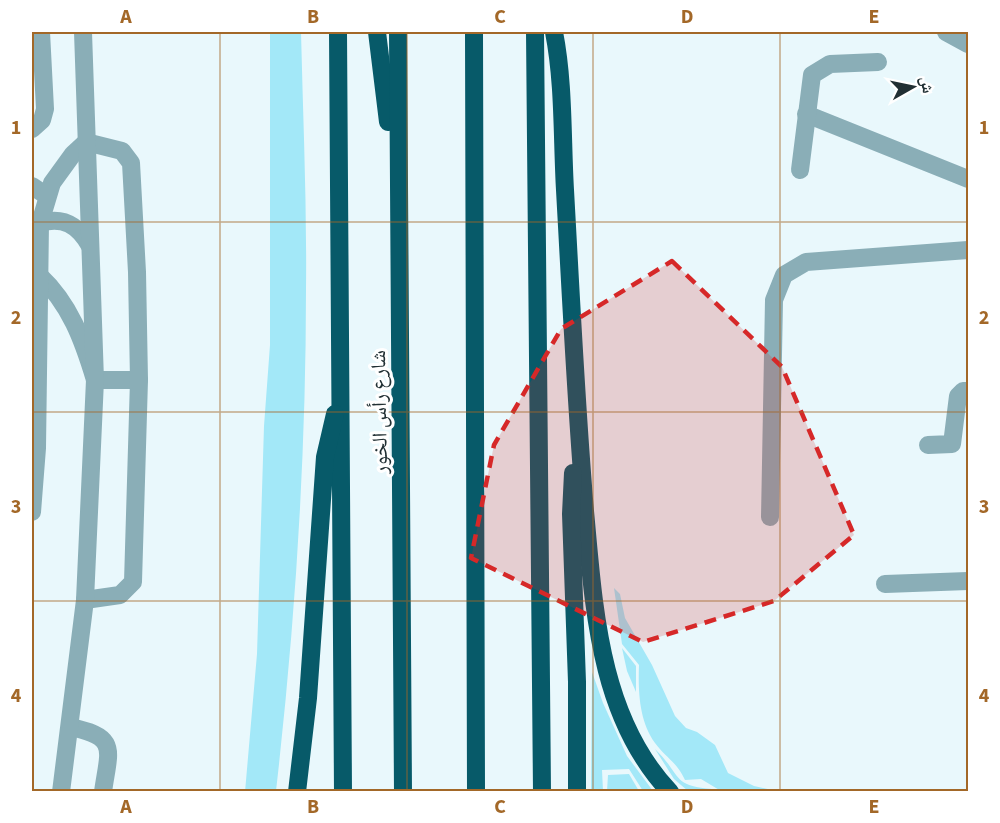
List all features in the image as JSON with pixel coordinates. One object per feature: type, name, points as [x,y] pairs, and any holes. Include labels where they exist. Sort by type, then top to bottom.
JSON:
[{"type":"highway","points":[[338,32],[343,792]]},
{"type":"highway","points":[[377,32],[399,208]]},
{"type":"highway","name":"شارع رأس الخور","points":[[398,32],[403,438],[403,792]]},
{"type":"highway","points":[[474,32],[476,792]]},
{"type":"highway","points":[[535,32],[542,792]]},
{"type":"highway","points":[[554,32],[578,436],[592,589],[606,668],[632,737],[656,777],[670,792]]},
{"type":"highway","points":[[297,792],[308,698],[325,457],[342,389]]},
{"type":"highway","points":[[577,792],[577,682],[571,514],[578,436]]},
{"type":"highway","points":[[537,792],[542,772]]},
{"type":"street","points":[[32,129],[42,120],[45,109],[41,32]]},
{"type":"street","points":[[61,792],[85,600],[95,380],[83,32]]},
{"type":"street","points":[[946,32],[969,44]]},
{"type":"street","points":[[800,170],[809,82],[816,70],[830,64],[878,62]]},
{"type":"street","points":[[806,114],[969,179]]},
{"type":"street","points":[[32,512],[40,223],[47,196],[61,169],[86,142]]},
{"type":"street","points":[[85,600],[120,595],[134,582],[139,380],[138,272],[131,163],[122,151],[86,142]]},
{"type":"street","points":[[32,186],[47,196]]},
{"type":"street","points":[[40,223],[55,220],[71,224],[83,234],[90,246]]},
{"type":"street","points":[[770,517],[774,300],[784,275],[806,262],[969,250]]},
{"type":"street","points":[[39,275],[57,294],[73,317],[95,380]]},
{"type":"street","points":[[95,380],[139,380]]},
{"type":"street","points":[[928,446],[952,444],[958,396],[963,391],[969,391]]},
{"type":"street","points":[[885,584],[969,581]]},
{"type":"street","points":[[70,727],[98,733],[104,740],[108,748],[103,792]]},
{"type":"highlighted area","points":[[672,261],[782,367],[854,535],[774,601],[643,642],[471,558],[494,445],[561,329]]},
{"type":"shaded area","points":[[270,32],[301,32],[306,225],[302,478],[289,666],[276,791],[245,792],[257,654],[264,426],[270,345]]},
{"type":"shaded area","points":[[614,588],[620,594],[625,618],[652,665],[675,716],[686,728],[697,732],[715,745],[728,773],[754,786],[777,791],[721,791],[701,779],[685,780],[678,768],[659,748],[643,716],[639,695],[639,665],[622,644]]},
{"type":"shaded area","points":[[622,648],[636,666],[636,692],[627,671]]},
{"type":"shaded area","points":[[592,672],[627,756],[653,791],[643,791],[629,769],[602,770],[603,791],[591,791]]},
{"type":"shaded area","points":[[655,749],[683,782],[713,791],[688,791],[674,779]]},
{"type":"shaded area","points":[[629,774],[639,791],[607,791],[608,775]]}]
